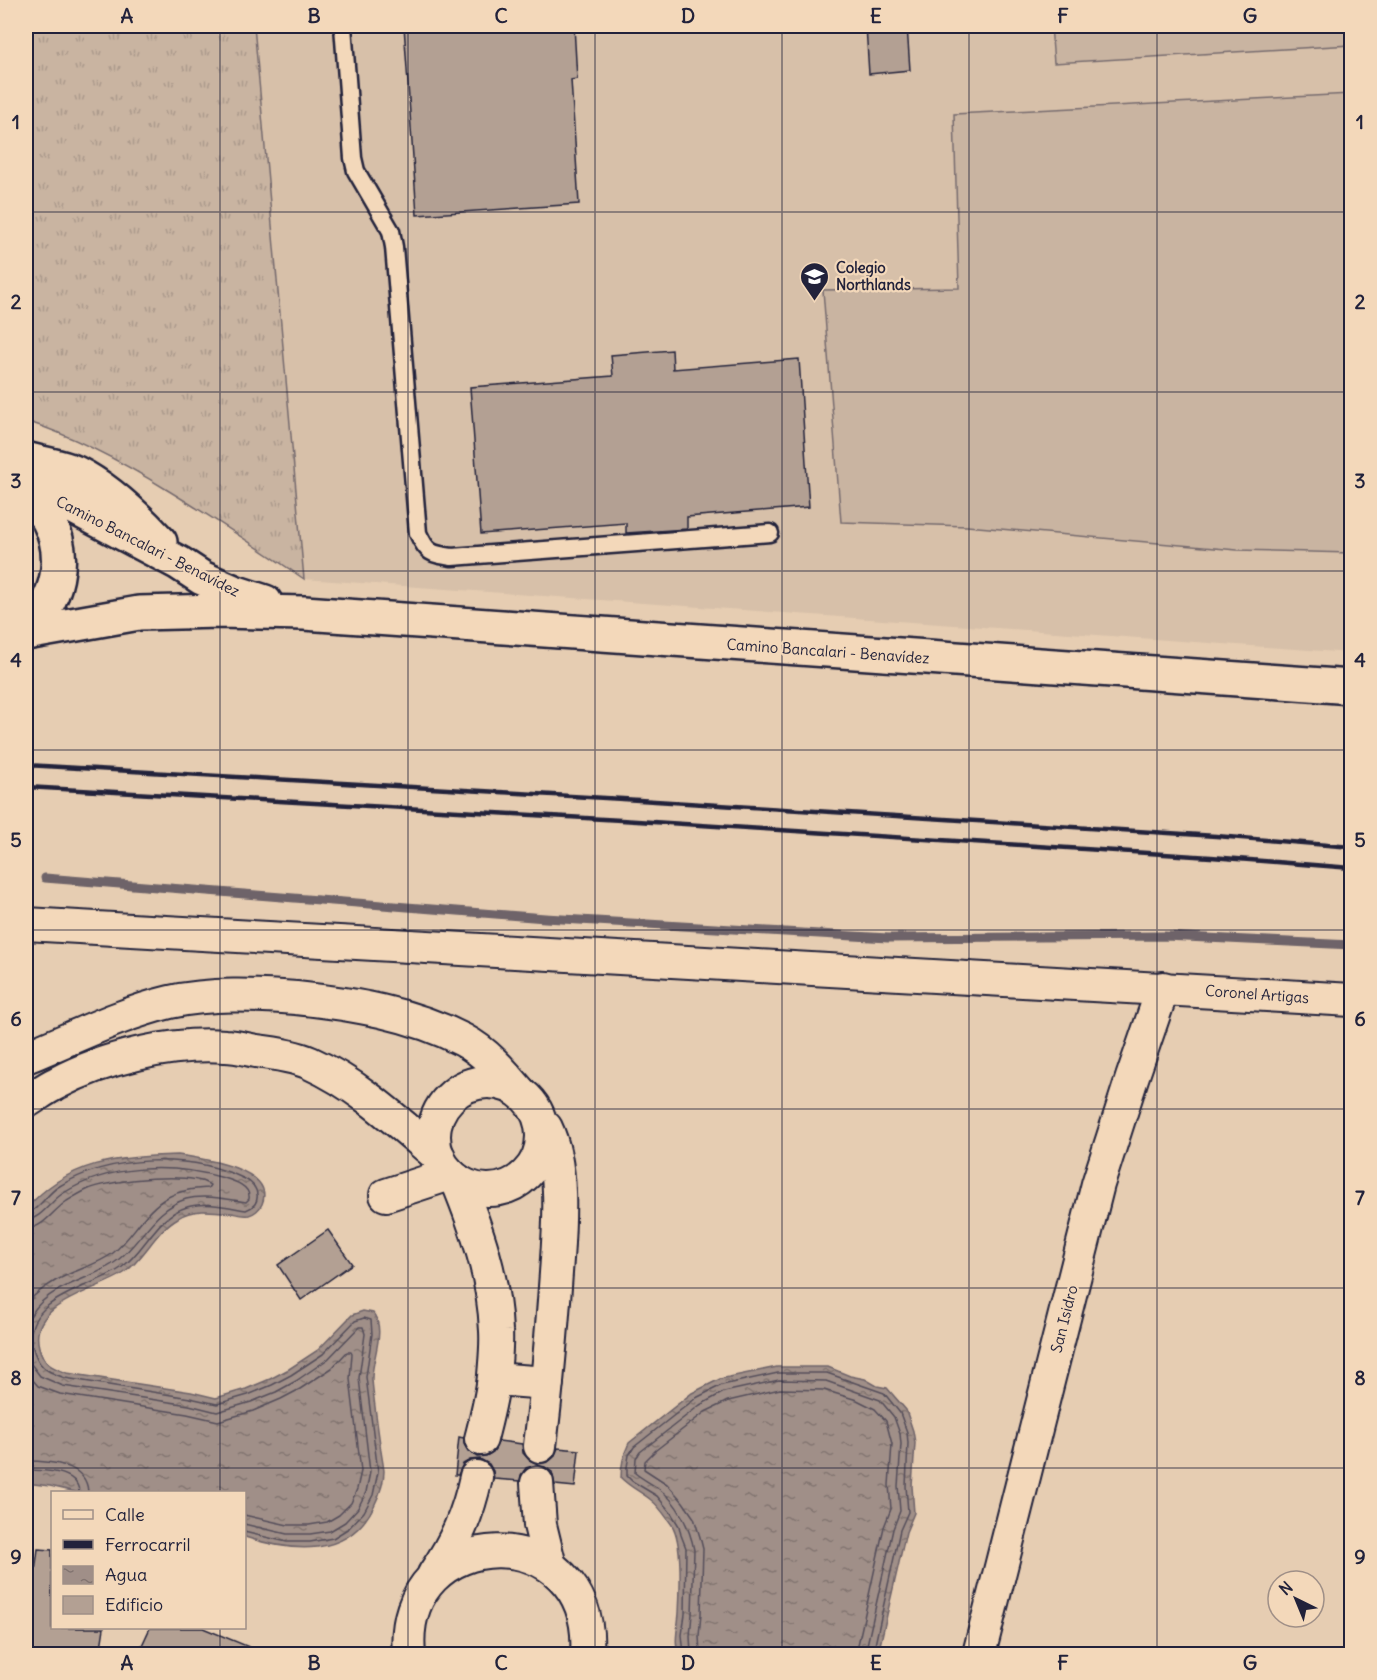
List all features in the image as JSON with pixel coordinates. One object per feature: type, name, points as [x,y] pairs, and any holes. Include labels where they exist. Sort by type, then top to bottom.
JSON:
[{"type":"main road","points":[[26,459],[75,473],[101,489],[135,514],[179,563]]},
{"type":"main road","name":"Camino Bancalari - Benavídez","points":[[26,489],[66,503],[179,563],[202,578],[234,592],[304,613]]},
{"type":"main road","points":[[26,499],[48,519],[58,547],[58,576],[48,603],[26,626]]},
{"type":"main road","name":"Camino Bancalari - Benavídez","points":[[26,633],[139,613],[219,610],[304,613],[1352,687]]},
{"type":"street","name":"Coronel Artigas","points":[[26,924],[1352,1000]]},
{"type":"street","name":"San Isidro","points":[[979,1654],[1098,1184],[1163,988]]},
{"type":"street","points":[[26,1057],[120,1017],[170,1002],[219,996],[261,995],[366,1007],[432,1026],[465,1041],[496,1064],[529,1102],[549,1136],[555,1160],[560,1214],[551,1348],[540,1446]]},
{"type":"street","points":[[26,1102],[57,1082],[128,1056],[172,1048],[225,1046],[267,1052],[308,1063],[343,1081],[373,1101],[448,1171],[475,1188],[495,1190],[514,1184],[522,1178],[540,1153],[543,1134],[529,1102],[501,1083],[481,1082],[462,1088],[454,1094],[441,1109],[435,1128],[434,1138],[448,1171],[474,1221],[484,1253],[492,1292],[496,1331],[494,1379],[481,1439]]},
{"type":"street","points":[[386,1195],[448,1171]]},
{"type":"street","points":[[494,1379],[547,1383]]},
{"type":"street","points":[[409,1654],[407,1642],[412,1616],[422,1592],[460,1530],[470,1504],[476,1477]]},
{"type":"street","points":[[537,1483],[540,1525],[550,1566]]},
{"type":"street","points":[[432,1577],[459,1559],[489,1551],[521,1553],[536,1558],[563,1577],[573,1590],[586,1621],[588,1654]]},
{"type":"lane","points":[[343,26],[352,158],[356,171],[391,231],[394,247],[418,533],[424,546],[434,554],[452,557],[770,533]]},
{"type":"shaded area","name":"Colegio Northlands","points":[[254,26],[1351,26],[1351,653],[304,579]]},
{"type":"green space","points":[[26,26],[254,26],[304,579],[135,470],[100,451],[26,421]]},
{"type":"green space","points":[[1051,26],[1351,26],[1351,45],[1054,63]]},
{"type":"green space","points":[[1351,94],[1351,553],[1237,550],[967,526],[841,522],[823,290],[959,288],[954,114]]},
{"type":"water","points":[[178,1155],[234,1167],[248,1173],[258,1182],[264,1192],[262,1204],[249,1215],[204,1211],[184,1215],[170,1223],[124,1273],[67,1300],[44,1319],[38,1332],[39,1347],[43,1358],[57,1369],[67,1373],[216,1398],[246,1389],[289,1369],[318,1350],[352,1315],[363,1311],[373,1313],[377,1320],[379,1336],[372,1380],[384,1471],[376,1502],[363,1523],[349,1535],[334,1543],[300,1548],[246,1537],[246,1491],[72,1491],[26,1483],[26,1209],[59,1180],[77,1171],[95,1164],[135,1157]]},
{"type":"water","points":[[777,1367],[828,1367],[865,1379],[877,1386],[887,1388],[906,1410],[915,1443],[912,1486],[914,1513],[906,1532],[878,1654],[678,1654],[676,1639],[680,1568],[676,1533],[657,1505],[621,1478],[625,1452],[629,1443],[692,1393],[720,1379]]},
{"type":"building","points":[[404,26],[574,26],[577,79],[571,80],[579,204],[417,215]]},
{"type":"building","points":[[866,26],[907,26],[910,70],[869,74]]},
{"type":"building","points":[[672,350],[673,369],[799,359],[809,507],[687,517],[687,529],[626,533],[626,523],[481,534],[470,387],[613,376],[611,355]]},
{"type":"building","points":[[328,1230],[352,1264],[301,1300],[278,1265]]},
{"type":"building","points":[[459,1437],[464,1438],[468,1451],[477,1457],[493,1452],[499,1441],[522,1444],[523,1453],[529,1460],[538,1464],[548,1462],[554,1457],[558,1448],[579,1450],[575,1487],[555,1485],[552,1472],[536,1465],[526,1468],[520,1481],[494,1479],[489,1464],[480,1459],[470,1460],[463,1464],[458,1475],[455,1475]]},
{"type":"building","points":[[38,1549],[51,1550],[51,1629],[104,1629],[100,1654],[26,1654]]},
{"type":"building","points":[[150,1629],[205,1629],[266,1654],[138,1654]]},
{"type":"waterway","points":[[45,878],[545,918],[888,938],[1165,936],[1352,945]]},
{"type":"railway","points":[[26,765],[623,799],[1216,836],[1352,847]]},
{"type":"railway","points":[[26,787],[621,820],[1352,868]]},
{"type":"place","name":"Colegio Northlands","points":[[815,302]]}]
